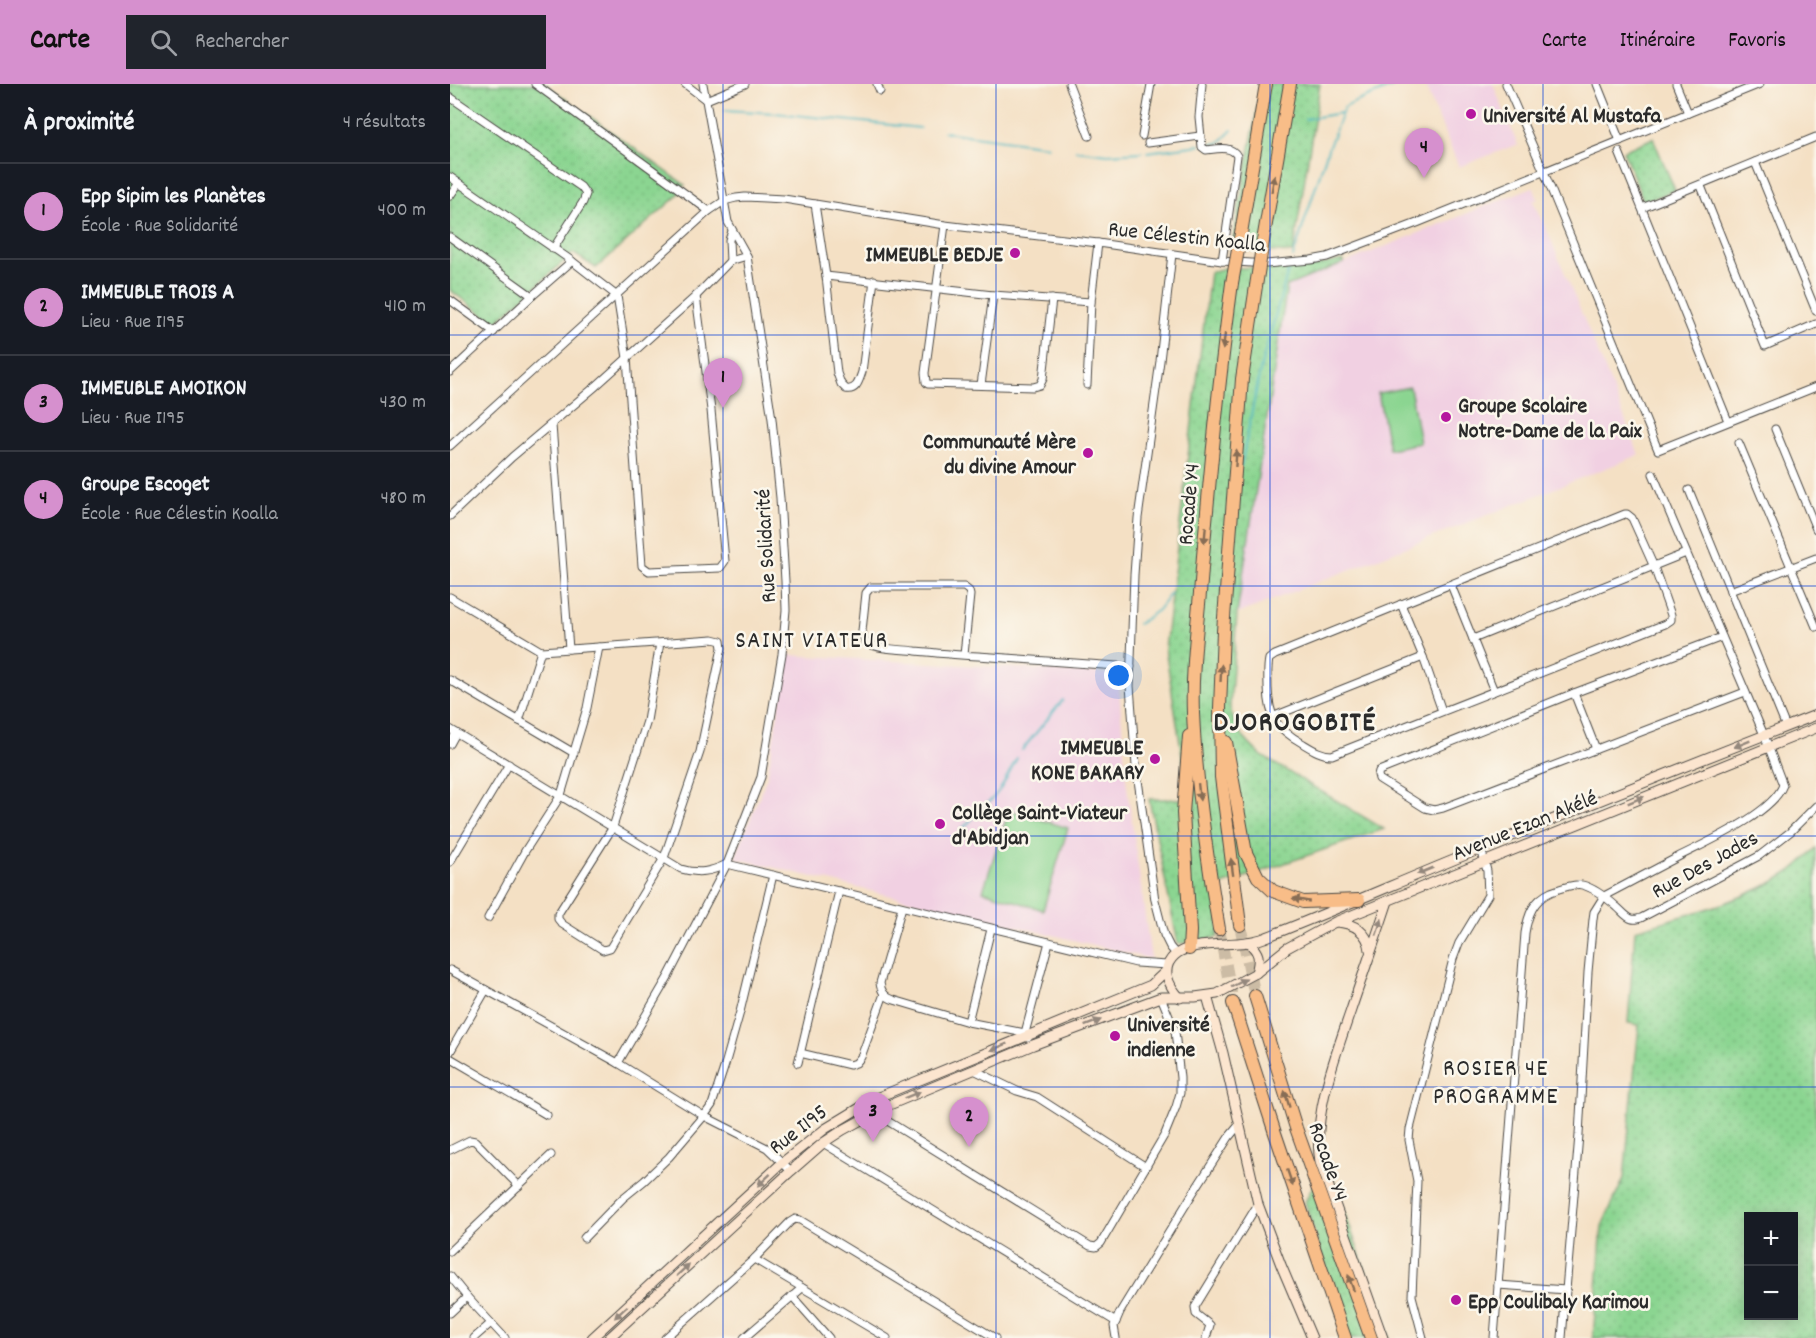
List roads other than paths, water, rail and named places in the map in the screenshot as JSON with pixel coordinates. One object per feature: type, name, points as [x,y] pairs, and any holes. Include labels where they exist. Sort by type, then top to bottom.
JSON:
[{"type":"highway","name":"Rocade Y4","points":[[1219,929],[1206,856],[1192,711],[1219,376],[1232,283],[1266,84]]},
{"type":"highway","name":"Rocade Y4","points":[[1240,925],[1221,777],[1220,708],[1225,609],[1242,379],[1290,84]]},
{"type":"highway","points":[[1220,708],[1246,853],[1258,877],[1273,891],[1302,902],[1359,900]]},
{"type":"highway","points":[[1182,952],[1190,931],[1183,813],[1192,711]]},
{"type":"highway","name":"Rocade Y4","points":[[1255,996],[1296,1128],[1371,1338]]},
{"type":"highway","name":"Rocade Y4","points":[[1233,1003],[1345,1338]]},
{"type":"main road","name":"Avenue Ezan Akélé","points":[[1248,942],[1257,941],[1481,848],[1816,715]]},
{"type":"main road","name":"Avenue Ezan Akélé","points":[[1256,973],[1287,948],[1335,922],[1816,728]]},
{"type":"main road","points":[[1383,1338],[1320,1162],[1318,1148],[1330,1072],[1388,902]]},
{"type":"main road","points":[[1335,922],[1358,927],[1370,945],[1371,953]]},
{"type":"main road","points":[[1182,952],[1220,944],[1248,942],[1256,950],[1258,956],[1259,963],[1256,973]]},
{"type":"main road","name":"Rue I195","points":[[592,1338],[783,1162],[825,1129],[876,1098],[1150,986],[1182,952]]},
{"type":"main road","points":[[1167,968],[1168,981],[1180,998]]},
{"type":"main road","name":"Rue I195","points":[[609,1338],[823,1143],[873,1112],[1033,1046],[1161,997],[1180,998],[1217,994],[1256,973]]},
{"type":"main road","points":[[1207,996],[1223,1053],[1258,1204],[1312,1338]]},
{"type":"street","points":[[536,84],[709,211]]},
{"type":"street","points":[[685,84],[706,100]]},
{"type":"street","points":[[450,516],[512,457],[696,296],[730,261],[747,256],[728,222],[703,84]]},
{"type":"street","points":[[706,100],[745,84]]},
{"type":"street","points":[[1069,84],[1089,136]]},
{"type":"street","points":[[1142,136],[1151,84]]},
{"type":"street","points":[[1202,84],[1199,117],[1200,136],[1204,149],[1231,149],[1237,156],[1222,261]]},
{"type":"street","points":[[1506,84],[1658,450],[1816,387]]},
{"type":"street","points":[[1597,84],[1620,141]]},
{"type":"street","points":[[1676,84],[1688,113]]},
{"type":"street","name":"Rue Célestin Koalla","points":[[724,201],[745,197],[784,199],[945,225],[1098,243],[1222,261],[1266,264],[1311,261],[1327,257],[1544,172],[1758,84]]},
{"type":"street","points":[[450,97],[581,187],[586,194],[554,249]]},
{"type":"street","points":[[1148,143],[1200,136]]},
{"type":"street","points":[[1642,208],[1815,140]]},
{"type":"street","points":[[1619,152],[1728,421]]},
{"type":"street","points":[[1755,162],[1816,311]]},
{"type":"street","points":[[450,177],[572,261],[617,296],[627,358],[642,566],[649,571],[720,568],[724,561],[711,410],[696,296]]},
{"type":"street","points":[[450,196],[459,183]]},
{"type":"street","points":[[1701,186],[1765,345],[1816,324]]},
{"type":"street","points":[[450,446],[709,211],[724,201]]},
{"type":"street","points":[[815,204],[837,373],[841,384],[849,390],[856,385],[862,372],[874,280]]},
{"type":"street","points":[[945,225],[925,373],[926,382],[932,385],[1033,387],[1040,385],[1052,299]]},
{"type":"street","points":[[730,261],[729,240],[732,231]]},
{"type":"street","points":[[450,237],[532,296]]},
{"type":"street","points":[[1088,386],[1091,302],[1098,243]]},
{"type":"street","points":[[1172,254],[1138,518],[1130,686],[1135,755],[1155,900],[1164,935],[1170,947],[1182,952]]},
{"type":"street","name":"Rue Solidarité","points":[[727,864],[761,777],[782,654],[786,610],[780,498],[772,419],[747,256]]},
{"type":"street","points":[[450,372],[572,261]]},
{"type":"street","points":[[826,276],[993,295],[1091,302]]},
{"type":"street","points":[[981,385],[993,295]]},
{"type":"street","points":[[450,300],[494,332]]},
{"type":"street","points":[[450,358],[459,364]]},
{"type":"street","points":[[552,424],[568,649]]},
{"type":"street","points":[[1775,429],[1816,530]]},
{"type":"street","points":[[1739,443],[1816,627]]},
{"type":"street","points":[[1562,1338],[1594,912],[1604,896],[1740,825],[1772,800],[1783,785],[1653,474]]},
{"type":"street","points":[[1689,490],[1786,727]]},
{"type":"street","points":[[1628,514],[1632,518],[1654,567],[1671,620],[1332,755],[1325,755],[1281,729],[1272,717],[1268,704],[1269,659],[1450,585],[1628,514]]},
{"type":"street","points":[[1473,639],[1686,553]]},
{"type":"street","points":[[1730,591],[1816,558]]},
{"type":"street","points":[[1450,585],[1494,691]]},
{"type":"street","points":[[964,655],[970,595],[967,589],[964,587],[871,587],[868,589],[862,631],[865,642],[879,647],[964,655],[1131,667]]},
{"type":"street","points":[[450,597],[541,651],[713,639],[721,641],[722,648],[700,752],[664,858],[610,948],[603,950],[562,924],[558,919],[558,914],[613,826],[646,721],[660,643]]},
{"type":"street","points":[[1401,604],[1443,711]]},
{"type":"street","points":[[1722,637],[1379,771],[1379,779],[1425,808],[1434,810],[1745,692]]},
{"type":"street","points":[[488,918],[525,851],[561,795],[587,708],[599,647]]},
{"type":"street","points":[[519,721],[541,651]]},
{"type":"street","points":[[1272,717],[1423,657]]},
{"type":"street","points":[[450,680],[574,753]]},
{"type":"street","points":[[1574,693],[1596,749]]},
{"type":"street","points":[[450,744],[453,731],[681,869],[701,872],[727,864],[991,929],[1136,963],[1167,968]]},
{"type":"street","points":[[450,862],[509,765]]},
{"type":"street","name":"Rue Des Jades","points":[[1604,896],[1634,920],[1641,918],[1759,856],[1790,832],[1816,806]]},
{"type":"street","points":[[1423,1338],[1412,1296],[1417,1181],[1409,1140],[1410,1129],[1453,959],[1459,943],[1488,895],[1489,886],[1481,848]]},
{"type":"street","points":[[618,1063],[668,977],[727,864]]},
{"type":"street","points":[[584,1238],[623,1198],[669,1157],[704,1116],[714,1098],[725,1065],[773,875]]},
{"type":"street","points":[[1494,1338],[1525,933],[1529,916],[1540,898],[1559,889],[1581,884],[1604,896]]},
{"type":"street","points":[[798,1063],[839,891]]},
{"type":"street","points":[[902,907],[880,983],[884,994],[894,1000],[968,1022],[1026,1035],[1033,1046]]},
{"type":"street","points":[[968,1022],[991,929]]},
{"type":"street","points":[[1026,1035],[1049,942]]},
{"type":"street","points":[[450,970],[618,1063],[704,1116],[767,1148],[791,1171]]},
{"type":"street","points":[[450,1052],[486,990]]},
{"type":"street","points":[[800,1053],[850,1065],[856,1064],[861,1057],[884,994]]},
{"type":"street","points":[[873,1112],[1090,1246],[1096,1247],[1101,1243],[1165,1134],[1180,1094],[1175,1031],[1161,997]]},
{"type":"street","points":[[450,1058],[548,1115]]},
{"type":"street","points":[[974,1070],[1017,1091],[1037,1097],[1146,1167]]},
{"type":"street","points":[[1116,1338],[1114,1326],[1120,1312],[1193,1193],[1239,1125]]},
{"type":"street","points":[[450,1150],[470,1140],[475,1142],[482,1146],[519,1186]]},
{"type":"street","points":[[823,1143],[1116,1322]]},
{"type":"street","points":[[450,1251],[551,1155]]},
{"type":"street","points":[[1206,1338],[1210,1325],[1196,1314],[1195,1307],[1258,1204]]},
{"type":"street","points":[[665,1338],[754,1259],[795,1219],[995,1338]]},
{"type":"street","points":[[754,1259],[887,1338]]},
{"type":"street","points":[[450,1276],[505,1338]]},
{"type":"street","points":[[1498,1285],[1566,1290]]},
{"type":"street","points":[[744,1338],[802,1288]]},
{"type":"street","points":[[792,1296],[829,1338]]},
{"type":"street","points":[[450,1313],[467,1297]]},
{"type":"street","points":[[474,1338],[490,1323]]},
{"type":"street","points":[[752,1331],[758,1338]]},
{"type":"waterway","points":[[1293,257],[1328,149],[1344,108],[1399,84]]},
{"type":"waterway","points":[[725,110],[920,128]]},
{"type":"waterway","points":[[1305,119],[1341,113]]},
{"type":"waterway","points":[[1205,145],[1219,143],[1232,130]]},
{"type":"waterway","points":[[944,132],[1048,146]]},
{"type":"waterway","points":[[1147,152],[1200,145]]},
{"type":"waterway","points":[[1076,150],[1108,154],[1142,152]]},
{"type":"waterway","points":[[1241,466],[1261,366],[1288,271]]},
{"type":"waterway","points":[[1138,624],[1158,610],[1171,593]]},
{"type":"waterway","points":[[1022,750],[1063,700]]},
{"type":"waterway","points":[[963,828],[1001,788],[1017,758]]},
{"type":"tunnel","points":[[1240,925],[1255,996]]},
{"type":"tunnel","points":[[1219,929],[1233,1003]]},
{"type":"place","name":"Université Al Mustafa","points":[[1471,114]]},
{"type":"place","name":"Groupe Escoget","points":[[1424,178]]},
{"type":"place","name":"IMMEUBLE BEDJE","points":[[1015,253]]},
{"type":"place","name":"Epp Sipim les Planètes","points":[[723,408]]},
{"type":"place","name":"Groupe Scolaire Notre-Dame de la Paix","points":[[1446,417]]},
{"type":"place","name":"Communauté Mère du divine Amour","points":[[1088,453]]},
{"type":"place","name":"IMMEUBLE KONE BAKARY","points":[[1155,759]]},
{"type":"place","name":"Collège Saint-Viateur d'Abidjan","points":[[940,824]]},
{"type":"place","name":"Université indienne","points":[[1115,1036]]},
{"type":"place","name":"IMMEUBLE AMOIKON","points":[[873,1142]]},
{"type":"place","name":"IMMEUBLE TROIS A","points":[[969,1147]]},
{"type":"place","name":"Epp Coulibaly Karimou","points":[[1456,1300]]},
{"type":"district","name":"SAINT VIATEUR","points":[[812,639]]},
{"type":"district","name":"DJOROGOBITÉ","points":[[1295,720]]},
{"type":"district","name":"ROSIER 4E PROGRAMME","points":[[1496,1081]]}]
